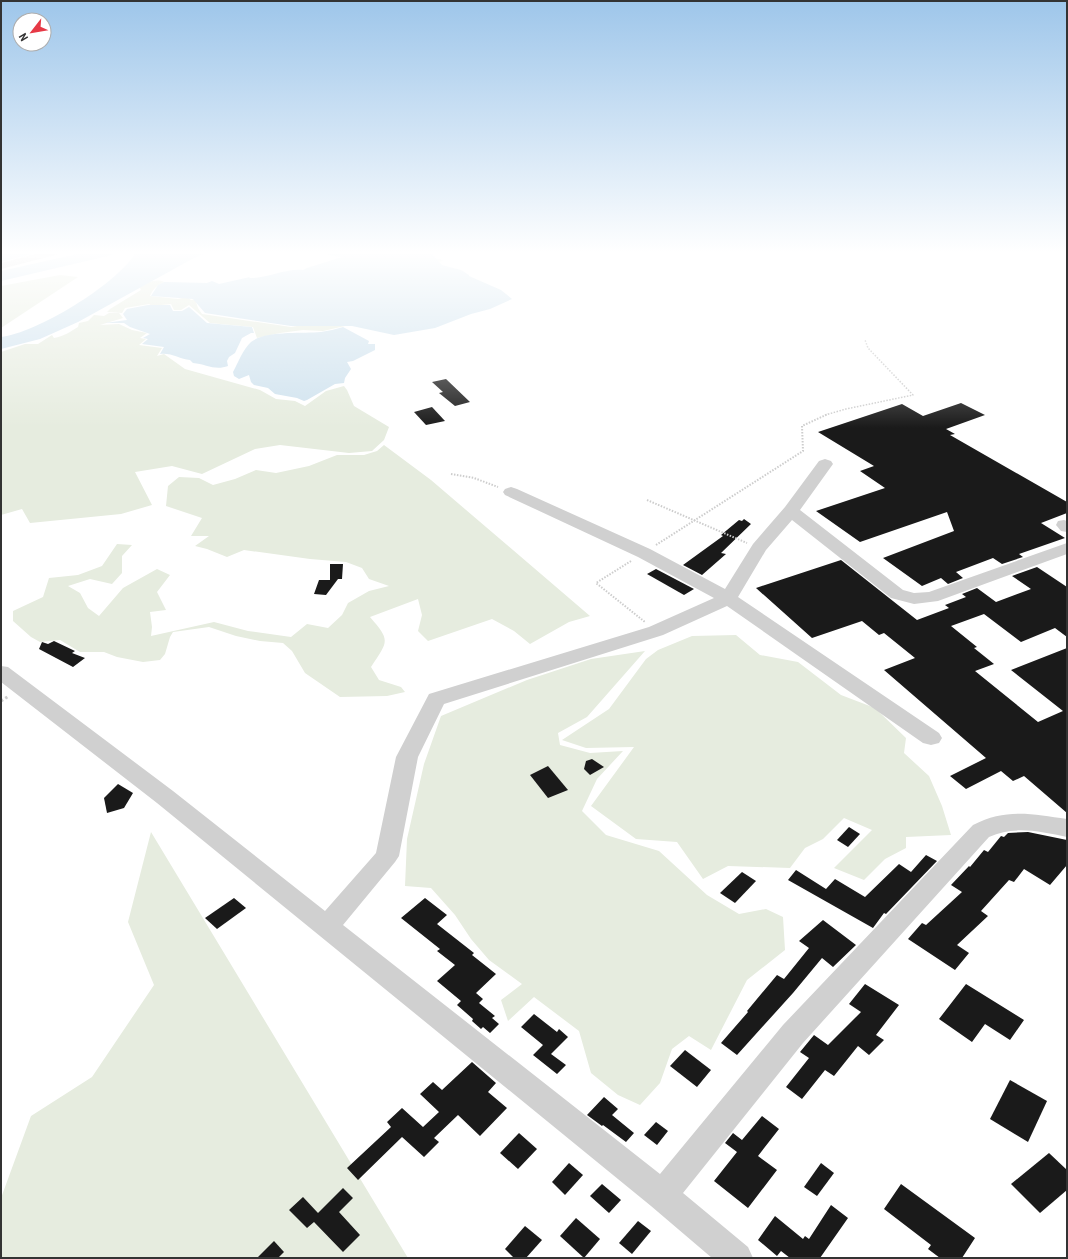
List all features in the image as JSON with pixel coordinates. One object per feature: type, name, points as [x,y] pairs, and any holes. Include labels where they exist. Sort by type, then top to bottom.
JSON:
[{"type":"street","points":[[326,927],[387,856],[407,757],[436,700],[656,631],[728,598],[758,548],[791,511],[825,464]]},
{"type":"street","points":[[511,492],[644,553],[728,598],[931,738]]},
{"type":"street","points":[[791,511],[897,594],[908,598],[920,599],[932,597],[1067,548]]},
{"type":"street","points":[[1,672],[165,797],[662,1195],[737,1258]]},
{"type":"street","points":[[1007,822],[1012,815],[1023,813],[1067,820]]},
{"type":"street","points":[[662,1195],[793,1034],[981,831],[990,826],[1015,820],[1067,828]]},
{"type":"path","points":[[656,631],[596,583],[803,451],[802,426],[824,415],[913,395],[868,348],[865,340]]},
{"type":"path","points":[[451,474],[474,478],[511,492]]},
{"type":"path","points":[[647,500],[758,548]]},
{"type":"shaded area","points":[[1,311],[27,311],[1,328]]},
{"type":"shaded area","points":[[108,311],[123,311],[122,313],[107,312]]},
{"type":"shaded area","points":[[196,311],[200,311],[202,314],[291,327],[303,325],[345,326],[323,331],[303,330],[257,338],[253,327],[210,323]]},
{"type":"shaded area","points":[[109,313],[119,313],[123,318],[100,325],[119,324],[132,330],[147,333],[140,338],[146,339],[139,345],[162,348],[157,356],[164,354],[185,369],[260,390],[276,399],[295,401],[305,406],[326,391],[344,386],[354,406],[389,427],[384,440],[372,451],[349,453],[280,445],[255,449],[202,474],[172,466],[135,472],[152,505],[121,514],[30,523],[22,509],[1,515],[1,352],[25,344],[38,344],[52,335],[54,338],[61,336],[78,327],[79,323],[88,321],[94,315],[104,316]]},
{"type":"shaded area","points":[[384,445],[431,480],[590,616],[569,622],[530,644],[514,631],[492,619],[428,641],[418,631],[422,615],[418,599],[370,617],[381,631],[385,641],[381,652],[371,667],[379,680],[401,687],[405,692],[387,696],[340,697],[305,673],[292,651],[283,643],[260,641],[236,636],[209,627],[173,632],[165,654],[160,660],[143,662],[117,657],[104,652],[80,652],[60,640],[40,642],[31,637],[13,621],[13,611],[43,597],[49,578],[78,575],[102,566],[117,544],[132,545],[122,556],[122,573],[112,584],[90,579],[68,586],[80,593],[88,608],[99,616],[123,588],[157,569],[170,575],[157,592],[166,610],[150,612],[152,627],[151,636],[214,622],[248,631],[291,637],[307,624],[328,628],[342,615],[348,603],[369,591],[389,586],[369,579],[362,568],[346,562],[310,559],[244,550],[227,557],[195,546],[209,536],[191,536],[202,518],[166,506],[168,486],[179,477],[199,478],[213,485],[235,479],[256,470],[276,473],[309,466],[337,455],[364,455],[377,451]]},
{"type":"shaded area","points":[[736,635],[760,655],[798,662],[841,695],[875,708],[906,738],[904,753],[929,776],[942,806],[951,835],[906,837],[906,848],[885,859],[864,880],[834,868],[872,830],[844,818],[823,839],[805,848],[790,868],[728,866],[703,879],[677,842],[636,839],[591,806],[634,747],[586,748],[562,740],[609,709],[646,659],[658,650],[692,636]]},
{"type":"shaded area","points":[[645,651],[587,717],[558,733],[560,745],[590,753],[623,751],[597,779],[582,811],[606,835],[659,851],[707,895],[739,914],[766,909],[783,917],[785,950],[747,980],[711,1050],[689,1036],[672,1049],[660,1083],[640,1105],[618,1095],[591,1073],[579,1031],[534,997],[508,1021],[501,1000],[522,984],[489,960],[471,939],[455,915],[431,888],[405,886],[407,839],[424,764],[441,716],[527,680],[591,659]]},
{"type":"shaded area","points":[[151,832],[408,1258],[1,1258],[1,1198],[31,1116],[92,1077],[154,985],[128,922]]},
{"type":"water","points":[[66,311],[98,311],[78,322],[40,339],[1,349],[1,337],[35,326]]},
{"type":"water","points":[[126,311],[193,311],[207,323],[252,327],[254,333],[242,338],[235,353],[229,357],[227,361],[228,366],[215,368],[193,363],[190,360],[171,355],[160,354],[164,347],[142,344],[148,339],[143,338],[150,334],[130,327],[124,323],[105,323],[127,320],[123,314]]},
{"type":"water","points":[[203,311],[483,311],[435,328],[394,335],[352,326],[291,326],[205,313]]},
{"type":"water","points":[[343,327],[369,341],[368,344],[375,344],[375,350],[353,361],[347,362],[351,369],[345,378],[344,383],[335,384],[307,400],[304,401],[297,398],[275,394],[268,388],[254,385],[251,382],[249,375],[239,379],[234,376],[233,372],[243,352],[251,342],[258,338],[285,333],[321,332]]},
{"type":"building","points":[[446,379],[470,402],[455,406],[439,393],[443,392],[432,382]]},
{"type":"building","points":[[961,403],[985,415],[946,429],[955,434],[950,435],[1067,502],[1067,513],[1041,523],[1065,538],[1019,554],[1023,557],[1002,564],[993,558],[956,572],[963,578],[948,584],[941,578],[922,586],[883,558],[954,531],[947,512],[860,542],[816,511],[885,488],[860,471],[874,466],[818,432],[902,404],[923,416]]},
{"type":"building","points":[[432,407],[445,421],[426,425],[414,412]]},
{"type":"building","points":[[744,519],[751,524],[721,553],[726,554],[702,575],[683,565],[723,536],[721,535],[739,520],[742,521]]},
{"type":"building","points":[[841,560],[917,620],[949,608],[945,605],[966,597],[962,594],[977,588],[996,602],[1031,589],[1012,576],[1037,567],[1067,587],[1067,637],[1055,628],[1021,642],[984,614],[951,626],[977,647],[974,648],[994,664],[975,671],[1038,722],[1063,711],[1011,670],[1067,648],[1067,813],[1024,776],[1013,781],[1001,771],[966,789],[950,776],[986,758],[884,670],[915,658],[884,633],[879,635],[862,621],[812,638],[756,588]]},
{"type":"building","points":[[330,564],[343,564],[342,579],[338,579],[326,595],[314,594],[319,580],[330,580]]},
{"type":"building","points":[[656,569],[694,589],[684,595],[647,574]]},
{"type":"building","points":[[54,641],[75,651],[72,653],[85,658],[73,667],[39,649],[42,642],[48,644]]},
{"type":"building","points":[[592,759],[604,767],[590,775],[584,769],[586,761]]},
{"type":"building","points":[[548,766],[568,790],[548,798],[530,775]]},
{"type":"building","points":[[118,784],[133,793],[124,808],[107,813],[104,798]]},
{"type":"building","points":[[849,827],[860,834],[848,847],[837,840]]},
{"type":"building","points":[[1028,832],[1067,840],[1067,865],[1050,885],[1024,869],[1014,882],[1009,880],[981,911],[988,916],[957,945],[969,953],[955,970],[908,939],[922,923],[926,925],[962,892],[951,885],[969,866],[970,867],[984,850],[988,852],[1001,836],[1004,837],[1008,833]]},
{"type":"building","points":[[926,855],[937,861],[886,914],[884,913],[873,928],[788,880],[796,870],[826,889],[835,879],[865,897],[899,864],[911,872]]},
{"type":"building","points":[[742,872],[756,881],[735,903],[720,893]]},
{"type":"building","points":[[234,898],[246,908],[217,929],[205,918]]},
{"type":"building","points":[[425,898],[447,915],[437,924],[474,953],[472,955],[496,974],[476,993],[483,999],[479,1003],[495,1016],[492,1018],[499,1024],[490,1033],[483,1027],[481,1029],[472,1021],[473,1019],[457,1005],[461,1001],[437,981],[455,965],[437,951],[440,949],[401,918]]},
{"type":"building","points":[[823,920],[856,945],[833,967],[822,958],[793,993],[737,1055],[721,1043],[777,975],[784,979],[809,948],[799,941]]},
{"type":"building","points":[[865,984],[899,1005],[876,1035],[884,1040],[869,1055],[858,1046],[834,1076],[825,1070],[802,1099],[786,1087],[809,1058],[800,1052],[814,1035],[828,1045],[861,1012],[849,1004]]},
{"type":"building","points":[[966,984],[1024,1020],[1010,1040],[985,1024],[972,1042],[939,1019]]},
{"type":"building","points":[[534,1014],[557,1032],[559,1029],[568,1037],[551,1054],[566,1065],[557,1074],[533,1055],[543,1045],[521,1027]]},
{"type":"building","points":[[685,1050],[711,1070],[697,1087],[670,1066]]},
{"type":"building","points":[[472,1062],[496,1083],[488,1092],[507,1108],[480,1136],[458,1115],[434,1138],[439,1142],[424,1157],[402,1137],[358,1180],[347,1168],[391,1127],[387,1122],[402,1108],[423,1127],[439,1112],[420,1094],[433,1082],[442,1090]]},
{"type":"building","points":[[1010,1080],[1047,1101],[1028,1142],[990,1119]]},
{"type":"building","points":[[604,1097],[618,1109],[612,1115],[634,1133],[626,1142],[587,1115]]},
{"type":"building","points":[[762,1116],[779,1129],[758,1156],[777,1170],[748,1208],[714,1181],[737,1152],[725,1143],[733,1133],[742,1140]]},
{"type":"building","points":[[656,1122],[668,1131],[657,1145],[644,1135]]},
{"type":"building","points":[[519,1133],[537,1149],[518,1169],[500,1153]]},
{"type":"building","points":[[1049,1153],[1067,1170],[1067,1190],[1040,1213],[1011,1184]]},
{"type":"building","points":[[569,1163],[583,1175],[565,1195],[552,1182]]},
{"type":"building","points":[[821,1163],[834,1173],[817,1196],[804,1187]]},
{"type":"building","points":[[602,1184],[621,1200],[609,1213],[590,1196]]},
{"type":"building","points":[[901,1184],[975,1238],[962,1258],[940,1258],[928,1249],[931,1245],[884,1209]]},
{"type":"building","points":[[343,1188],[353,1198],[339,1212],[360,1235],[343,1252],[314,1222],[307,1228],[289,1210],[303,1197],[318,1213]]},
{"type":"building","points":[[831,1205],[848,1218],[820,1258],[790,1258],[781,1251],[777,1256],[758,1240],[775,1216],[803,1239],[805,1236],[809,1239]]},
{"type":"building","points":[[576,1218],[600,1239],[584,1258],[560,1236]]},
{"type":"building","points":[[638,1221],[651,1231],[632,1254],[619,1243]]},
{"type":"building","points":[[525,1226],[542,1240],[526,1258],[514,1258],[505,1249]]},
{"type":"building","points":[[274,1241],[284,1252],[278,1258],[257,1258]]}]
